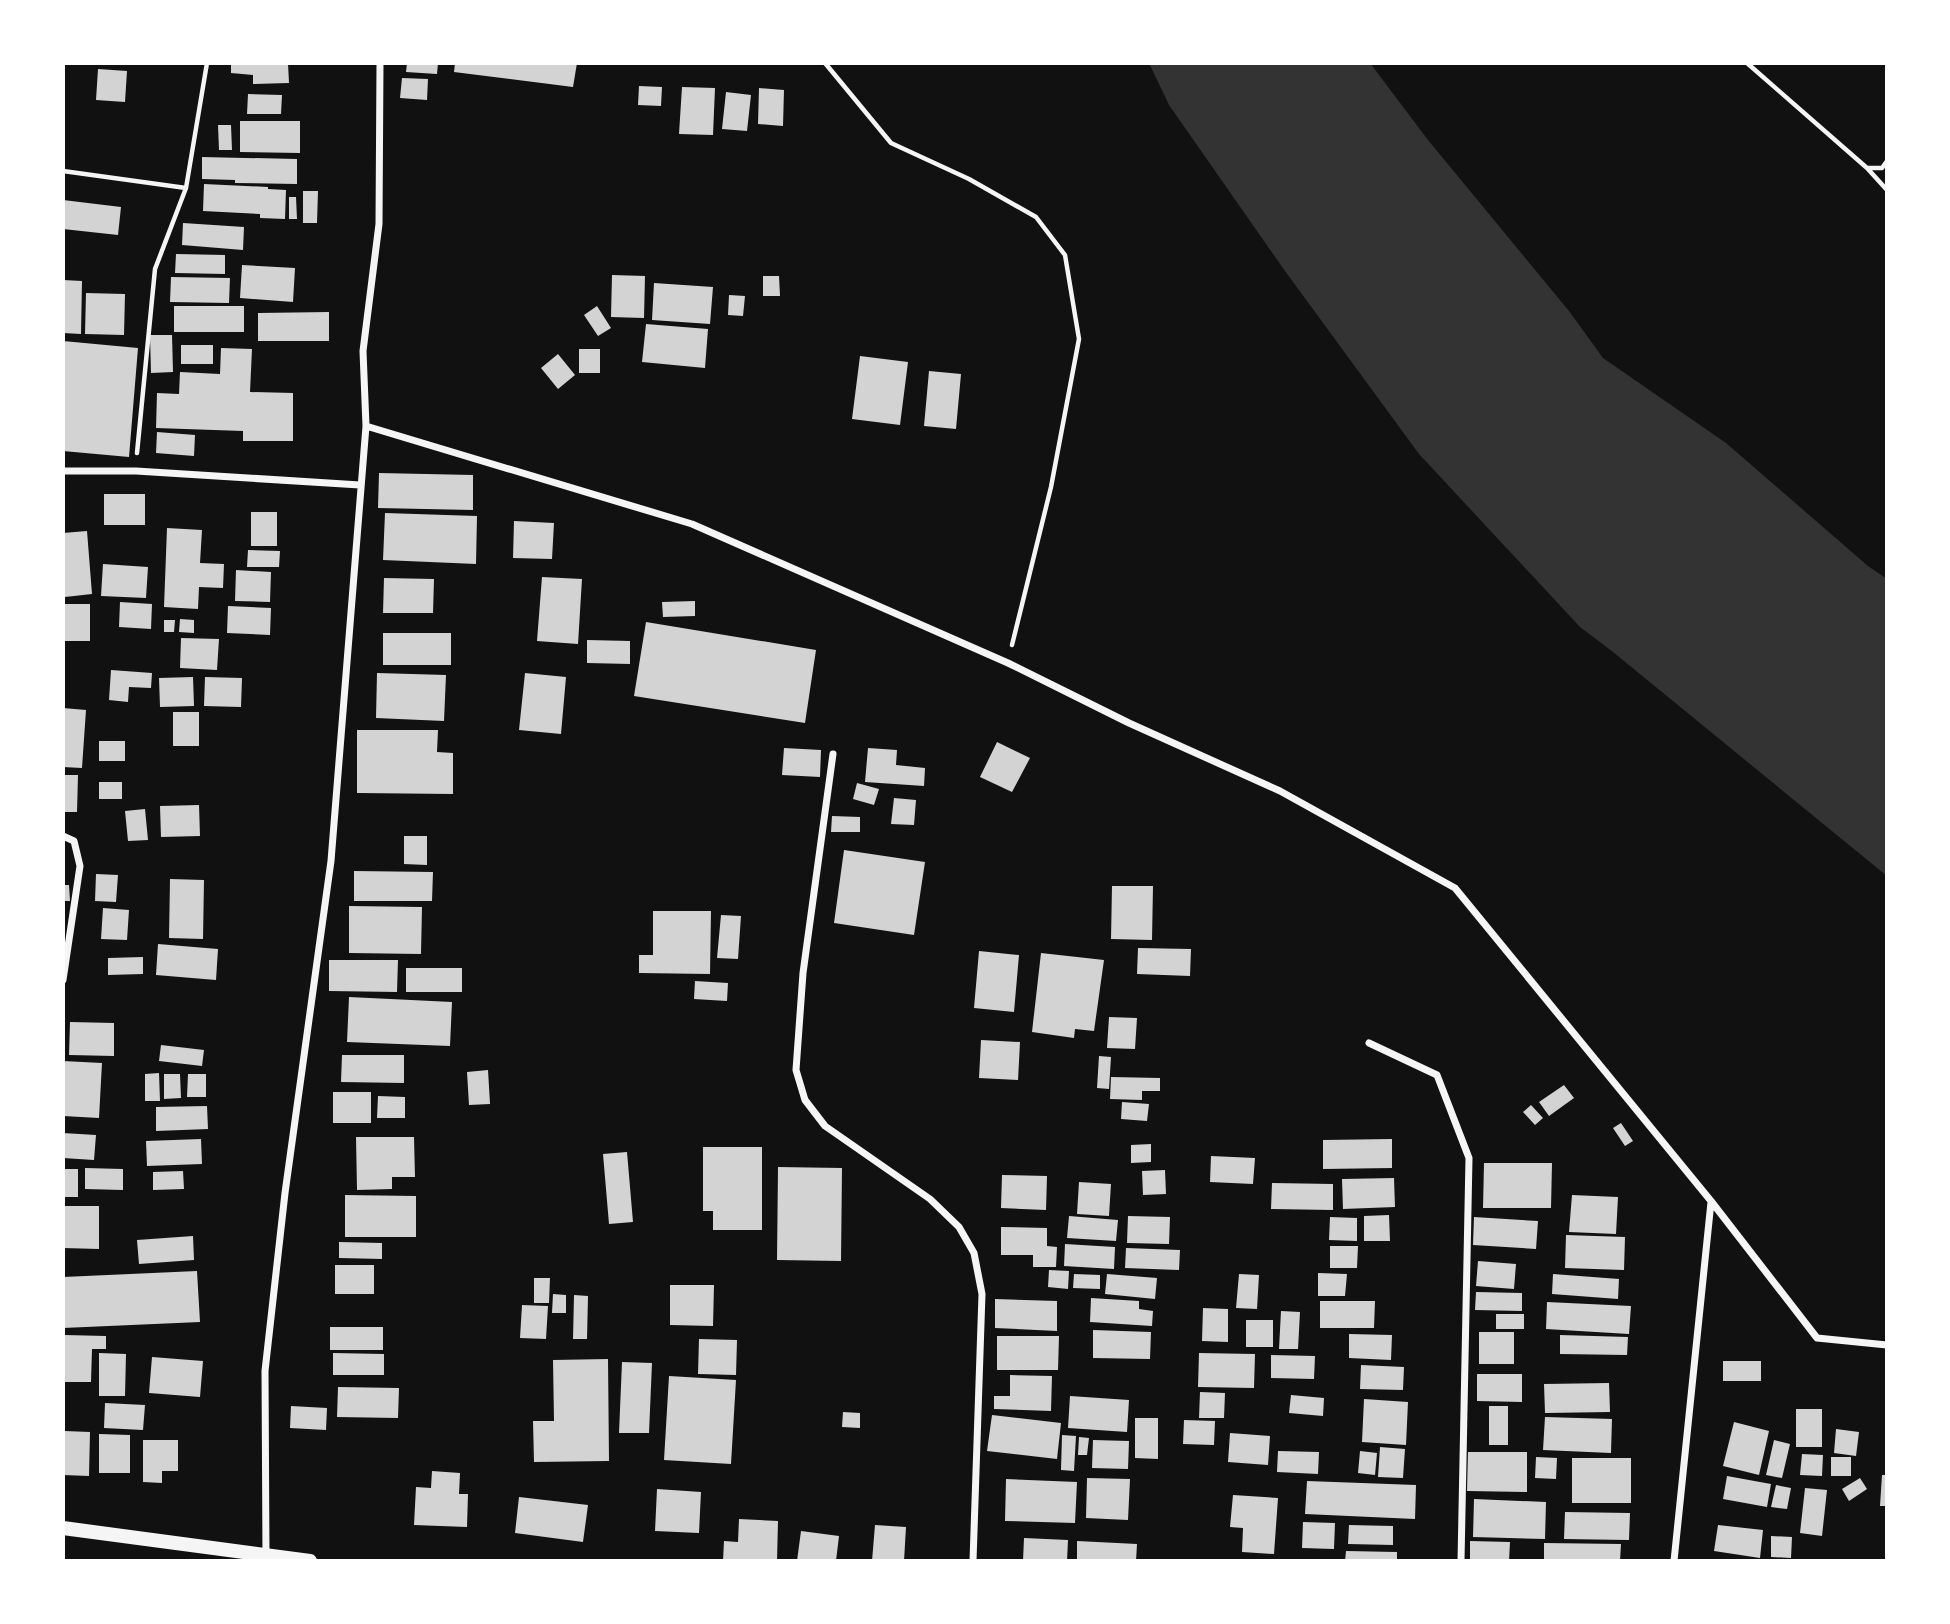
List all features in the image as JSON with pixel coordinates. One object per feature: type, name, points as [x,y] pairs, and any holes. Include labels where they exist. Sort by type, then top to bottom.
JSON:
[{"type":"main road","points":[[63,1528],[266,1558],[310,1561]]},
{"type":"street","points":[[266,1558],[265,1371],[285,1193],[331,862],[366,426],[363,351],[379,224],[380,63]]},
{"type":"street","points":[[366,426],[692,524],[1008,663],[1129,723],[1280,791],[1455,888],[1712,1201],[1817,1338],[1887,1345]]},
{"type":"street","points":[[63,471],[136,471],[360,485]]},
{"type":"street","points":[[832,754],[803,973],[796,1070],[805,1100],[824,1126],[930,1199],[959,1227],[974,1252],[982,1294],[973,1561]]},
{"type":"street","points":[[63,836],[74,841],[79,866],[63,980]]},
{"type":"street","points":[[1369,1043],[1437,1075],[1469,1158],[1461,1561]]},
{"type":"street","points":[[1674,1561],[1712,1201]]},
{"type":"path","points":[[136,471],[155,269],[186,188],[206,63]]},
{"type":"path","points":[[825,63],[891,143],[969,179],[1036,217],[1065,255],[1079,339],[1051,487],[1008,663]]},
{"type":"path","points":[[1748,63],[1867,168],[1887,190]]},
{"type":"path","points":[[1867,168],[1882,168],[1887,160]]},
{"type":"path","points":[[63,171],[186,188]]},
{"type":"shaded area","points":[[1149,63],[1370,63],[1428,140],[1569,311],[1603,358],[1726,443],[1868,566],[1887,579],[1887,876],[1580,627],[1419,454],[1285,271],[1169,105]]},
{"type":"building","points":[[231,63],[288,63],[289,83],[253,84],[253,75],[231,73]]},
{"type":"building","points":[[407,63],[438,63],[437,74],[406,72]]},
{"type":"building","points":[[455,63],[577,63],[573,87],[454,72]]},
{"type":"building","points":[[98,69],[127,71],[125,102],[96,100]]},
{"type":"building","points":[[402,78],[428,79],[427,100],[400,98]]},
{"type":"building","points":[[639,86],[662,87],[661,106],[638,105]]},
{"type":"building","points":[[682,87],[715,88],[713,135],[679,134]]},
{"type":"building","points":[[759,88],[784,90],[783,126],[758,124]]},
{"type":"building","points":[[726,92],[751,95],[747,131],[722,129]]},
{"type":"building","points":[[248,94],[282,95],[281,114],[247,114]]},
{"type":"building","points":[[240,121],[300,121],[300,153],[240,152]]},
{"type":"building","points":[[218,125],[231,125],[232,150],[219,150]]},
{"type":"building","points":[[202,157],[297,159],[297,184],[235,183],[235,180],[202,179]]},
{"type":"building","points":[[204,184],[286,190],[285,219],[260,218],[260,214],[203,211]]},
{"type":"building","points":[[303,191],[318,191],[317,223],[303,223]]},
{"type":"building","points":[[289,197],[296,197],[297,219],[289,219]]},
{"type":"building","points":[[63,200],[121,207],[118,235],[63,229]]},
{"type":"building","points":[[183,223],[244,227],[243,250],[182,245]]},
{"type":"building","points":[[176,254],[225,255],[225,274],[175,273]]},
{"type":"building","points":[[242,265],[295,268],[293,302],[240,298]]},
{"type":"building","points":[[612,275],[645,276],[644,318],[611,317]]},
{"type":"building","points":[[763,276],[779,276],[780,296],[763,296]]},
{"type":"building","points":[[171,277],[230,278],[229,303],[170,302]]},
{"type":"building","points":[[63,280],[82,281],[81,334],[63,333]]},
{"type":"building","points":[[654,283],[713,287],[710,324],[652,320]]},
{"type":"building","points":[[86,293],[125,294],[124,335],[85,334]]},
{"type":"building","points":[[729,295],[745,296],[743,316],[728,315]]},
{"type":"building","points":[[174,306],[244,306],[244,332],[174,332]]},
{"type":"building","points":[[597,306],[611,328],[598,336],[584,315]]},
{"type":"building","points":[[329,312],[329,341],[258,341],[258,313]]},
{"type":"building","points":[[646,324],[708,329],[705,368],[642,362]]},
{"type":"building","points":[[150,335],[172,335],[173,372],[151,373]]},
{"type":"building","points":[[63,341],[138,348],[129,457],[63,451]]},
{"type":"building","points":[[181,345],[213,345],[213,364],[181,364]]},
{"type":"building","points":[[221,348],[252,349],[250,392],[293,393],[293,441],[243,441],[243,431],[156,428],[157,393],[179,394],[180,372],[220,374]]},
{"type":"building","points":[[579,349],[600,349],[600,373],[579,373]]},
{"type":"building","points":[[558,354],[575,375],[558,389],[541,368]]},
{"type":"building","points":[[860,356],[908,362],[900,425],[852,419]]},
{"type":"building","points":[[929,371],[961,374],[956,429],[924,426]]},
{"type":"building","points":[[157,432],[195,435],[194,456],[156,453]]},
{"type":"building","points":[[379,473],[473,475],[473,510],[378,508]]},
{"type":"building","points":[[104,494],[145,494],[145,525],[104,525]]},
{"type":"building","points":[[251,512],[277,512],[277,546],[251,546]]},
{"type":"building","points":[[385,513],[477,516],[476,564],[383,560]]},
{"type":"building","points":[[514,521],[554,523],[552,559],[513,558]]},
{"type":"building","points":[[167,528],[202,530],[200,563],[224,564],[223,588],[199,587],[198,609],[164,607]]},
{"type":"building","points":[[87,531],[92,594],[65,597],[63,533]]},
{"type":"building","points":[[248,550],[280,551],[279,567],[247,567]]},
{"type":"building","points":[[103,564],[148,567],[146,598],[101,596]]},
{"type":"building","points":[[236,570],[271,572],[270,602],[235,601]]},
{"type":"building","points":[[542,577],[582,579],[578,644],[537,641]]},
{"type":"building","points":[[384,578],[434,579],[433,613],[383,613]]},
{"type":"building","points":[[695,601],[695,616],[663,617],[662,602]]},
{"type":"building","points":[[120,602],[152,604],[151,629],[119,627]]},
{"type":"building","points":[[63,604],[90,604],[90,641],[63,641]]},
{"type":"building","points":[[228,606],[271,608],[270,635],[227,633]]},
{"type":"building","points":[[180,619],[194,620],[194,633],[179,632]]},
{"type":"building","points":[[164,620],[175,620],[174,632],[164,632]]},
{"type":"building","points":[[646,622],[816,650],[805,723],[634,696]]},
{"type":"building","points":[[383,633],[451,633],[451,665],[383,665]]},
{"type":"building","points":[[181,638],[219,639],[217,670],[180,668]]},
{"type":"building","points":[[587,640],[630,641],[630,664],[587,663]]},
{"type":"building","points":[[111,670],[152,673],[151,688],[129,687],[128,702],[109,700]]},
{"type":"building","points":[[377,673],[446,675],[444,721],[376,718]]},
{"type":"building","points":[[525,673],[566,677],[561,734],[519,730]]},
{"type":"building","points":[[193,677],[194,706],[160,707],[159,678]]},
{"type":"building","points":[[205,677],[242,678],[241,707],[204,706]]},
{"type":"building","points":[[63,708],[86,710],[82,768],[63,767]]},
{"type":"building","points":[[173,712],[199,712],[199,746],[173,746]]},
{"type":"building","points":[[357,730],[438,730],[437,752],[453,753],[453,794],[357,793]]},
{"type":"building","points":[[99,741],[125,741],[125,761],[99,761]]},
{"type":"building","points":[[997,742],[1030,758],[1012,792],[980,777]]},
{"type":"building","points":[[784,748],[821,750],[820,777],[782,775]]},
{"type":"building","points":[[868,748],[897,750],[896,765],[925,768],[924,786],[865,782]]},
{"type":"building","points":[[63,775],[78,775],[77,812],[63,812]]},
{"type":"building","points":[[99,782],[122,782],[122,799],[99,799]]},
{"type":"building","points":[[857,783],[879,789],[874,805],[853,799]]},
{"type":"building","points":[[894,798],[916,800],[914,825],[891,824]]},
{"type":"building","points":[[199,805],[200,836],[161,837],[160,806]]},
{"type":"building","points":[[145,809],[148,840],[128,841],[125,811]]},
{"type":"building","points":[[832,816],[860,817],[860,832],[831,832]]},
{"type":"building","points":[[404,836],[427,836],[427,865],[404,864]]},
{"type":"building","points":[[844,850],[925,862],[914,935],[834,923]]},
{"type":"building","points":[[354,871],[433,872],[432,901],[354,901]]},
{"type":"building","points":[[96,874],[118,875],[116,902],[95,901]]},
{"type":"building","points":[[170,879],[204,880],[203,939],[169,938]]},
{"type":"building","points":[[63,885],[69,885],[70,901],[63,901]]},
{"type":"building","points":[[1112,886],[1153,886],[1152,940],[1111,939]]},
{"type":"building","points":[[349,906],[422,907],[421,954],[349,953]]},
{"type":"building","points":[[103,908],[129,910],[127,940],[101,939]]},
{"type":"building","points":[[653,911],[711,911],[710,974],[639,973],[639,955],[653,955]]},
{"type":"building","points":[[721,915],[741,916],[738,959],[717,958]]},
{"type":"building","points":[[158,944],[218,949],[216,980],[156,975]]},
{"type":"building","points":[[1138,948],[1191,949],[1190,976],[1137,974]]},
{"type":"building","points":[[979,951],[1019,955],[1014,1012],[974,1008]]},
{"type":"building","points":[[1041,953],[1104,960],[1094,1031],[1075,1029],[1074,1038],[1032,1032]]},
{"type":"building","points":[[143,957],[143,974],[108,975],[108,958]]},
{"type":"building","points":[[329,960],[398,960],[397,992],[329,991]]},
{"type":"building","points":[[406,968],[462,968],[462,992],[406,992]]},
{"type":"building","points":[[695,981],[728,983],[727,1001],[694,999]]},
{"type":"building","points":[[349,997],[452,1002],[450,1046],[347,1042]]},
{"type":"building","points":[[1109,1017],[1137,1018],[1135,1049],[1107,1048]]},
{"type":"building","points":[[70,1022],[114,1023],[114,1056],[69,1055]]},
{"type":"building","points":[[981,1040],[1020,1042],[1018,1080],[979,1078]]},
{"type":"building","points":[[161,1045],[204,1050],[202,1066],[159,1061]]},
{"type":"building","points":[[342,1055],[404,1055],[404,1083],[341,1082]]},
{"type":"building","points":[[1099,1056],[1111,1057],[1109,1089],[1097,1088]]},
{"type":"building","points":[[63,1061],[102,1063],[99,1118],[63,1116]]},
{"type":"building","points":[[488,1070],[490,1104],[469,1105],[467,1072]]},
{"type":"building","points":[[159,1073],[160,1101],[145,1101],[145,1074]]},
{"type":"building","points":[[164,1074],[180,1074],[181,1098],[164,1099]]},
{"type":"building","points":[[188,1074],[206,1074],[206,1097],[187,1097]]},
{"type":"building","points":[[1111,1077],[1160,1078],[1160,1091],[1142,1091],[1142,1100],[1110,1099]]},
{"type":"building","points":[[1564,1085],[1574,1098],[1549,1116],[1539,1102]]},
{"type":"building","points":[[333,1092],[371,1092],[371,1123],[333,1123]]},
{"type":"building","points":[[378,1096],[405,1097],[405,1118],[377,1118]]},
{"type":"building","points":[[1122,1102],[1149,1104],[1147,1121],[1121,1119]]},
{"type":"building","points":[[1531,1105],[1543,1118],[1535,1125],[1523,1112]]},
{"type":"building","points":[[207,1106],[208,1129],[156,1131],[156,1107]]},
{"type":"building","points":[[1621,1123],[1633,1141],[1625,1146],[1613,1128]]},
{"type":"building","points":[[63,1133],[96,1135],[94,1160],[63,1158]]},
{"type":"building","points":[[356,1137],[414,1137],[415,1177],[392,1177],[392,1189],[357,1190]]},
{"type":"building","points":[[201,1139],[202,1164],[147,1166],[146,1141]]},
{"type":"building","points":[[1392,1139],[1392,1168],[1323,1169],[1323,1140]]},
{"type":"building","points":[[1151,1144],[1151,1162],[1131,1163],[1131,1145]]},
{"type":"building","points":[[703,1147],[762,1147],[762,1230],[713,1230],[713,1211],[703,1211]]},
{"type":"building","points":[[627,1152],[633,1222],[609,1224],[603,1154]]},
{"type":"building","points":[[1211,1156],[1255,1158],[1253,1184],[1210,1182]]},
{"type":"building","points":[[1484,1163],[1552,1163],[1551,1208],[1483,1208]]},
{"type":"building","points":[[778,1167],[842,1168],[841,1261],[777,1260]]},
{"type":"building","points":[[85,1168],[123,1169],[123,1190],[85,1189]]},
{"type":"building","points":[[63,1169],[78,1169],[78,1197],[63,1197]]},
{"type":"building","points":[[1165,1170],[1166,1194],[1143,1195],[1142,1171]]},
{"type":"building","points":[[183,1171],[184,1189],[153,1190],[153,1172]]},
{"type":"building","points":[[1002,1175],[1047,1176],[1046,1210],[1001,1208]]},
{"type":"building","points":[[1394,1178],[1395,1207],[1343,1209],[1342,1179]]},
{"type":"building","points":[[1079,1182],[1111,1184],[1109,1216],[1077,1214]]},
{"type":"building","points":[[1272,1183],[1333,1184],[1333,1210],[1271,1209]]},
{"type":"building","points":[[345,1195],[416,1196],[416,1237],[345,1237]]},
{"type":"building","points":[[1572,1195],[1618,1197],[1616,1234],[1569,1232]]},
{"type":"building","points":[[63,1206],[99,1206],[99,1249],[63,1248]]},
{"type":"building","points":[[1389,1215],[1390,1241],[1364,1241],[1364,1216]]},
{"type":"building","points":[[1069,1216],[1118,1220],[1116,1241],[1067,1238]]},
{"type":"building","points":[[1128,1216],[1170,1217],[1169,1244],[1127,1243]]},
{"type":"building","points":[[1330,1217],[1357,1218],[1357,1241],[1329,1240]]},
{"type":"building","points":[[1474,1217],[1538,1221],[1536,1249],[1473,1245]]},
{"type":"building","points":[[1001,1227],[1047,1228],[1047,1246],[1057,1247],[1056,1267],[1033,1267],[1033,1255],[1001,1255]]},
{"type":"building","points":[[1566,1235],[1625,1237],[1624,1270],[1565,1268]]},
{"type":"building","points":[[193,1236],[194,1260],[139,1264],[137,1240]]},
{"type":"building","points":[[339,1242],[382,1243],[382,1259],[339,1258]]},
{"type":"building","points":[[1065,1244],[1115,1247],[1114,1269],[1064,1266]]},
{"type":"building","points":[[1330,1246],[1358,1246],[1357,1268],[1330,1268]]},
{"type":"building","points":[[1126,1248],[1180,1250],[1179,1270],[1125,1268]]},
{"type":"building","points":[[1478,1261],[1516,1264],[1514,1289],[1476,1286]]},
{"type":"building","points":[[335,1265],[374,1265],[374,1294],[335,1294]]},
{"type":"building","points":[[1049,1270],[1069,1271],[1068,1289],[1048,1287]]},
{"type":"building","points":[[197,1271],[200,1322],[63,1328],[63,1277]]},
{"type":"building","points":[[1318,1273],[1347,1274],[1345,1296],[1318,1296]]},
{"type":"building","points":[[1074,1274],[1100,1275],[1100,1289],[1073,1288]]},
{"type":"building","points":[[1107,1274],[1157,1278],[1155,1299],[1105,1294]]},
{"type":"building","points":[[1239,1274],[1259,1275],[1257,1309],[1236,1308]]},
{"type":"building","points":[[1553,1274],[1619,1279],[1618,1299],[1552,1294]]},
{"type":"building","points":[[534,1278],[550,1278],[549,1303],[534,1303]]},
{"type":"building","points":[[670,1285],[714,1285],[713,1326],[670,1325]]},
{"type":"building","points":[[1476,1292],[1522,1293],[1522,1311],[1475,1310]]},
{"type":"building","points":[[553,1294],[566,1295],[566,1313],[552,1313]]},
{"type":"building","points":[[574,1295],[588,1296],[587,1339],[573,1339]]},
{"type":"building","points":[[1091,1298],[1139,1301],[1139,1309],[1153,1311],[1152,1326],[1090,1322]]},
{"type":"building","points":[[995,1299],[1057,1301],[1057,1331],[995,1328]]},
{"type":"building","points":[[1320,1301],[1375,1301],[1374,1328],[1320,1328]]},
{"type":"building","points":[[1547,1302],[1631,1306],[1629,1334],[1546,1329]]},
{"type":"building","points":[[522,1305],[548,1306],[546,1339],[520,1338]]},
{"type":"building","points":[[1203,1308],[1228,1309],[1228,1342],[1202,1341]]},
{"type":"building","points":[[1281,1311],[1300,1312],[1298,1349],[1279,1349]]},
{"type":"building","points":[[1496,1314],[1524,1314],[1524,1329],[1496,1329]]},
{"type":"building","points":[[1246,1320],[1273,1320],[1273,1347],[1246,1347]]},
{"type":"building","points":[[330,1327],[383,1327],[383,1350],[330,1350]]},
{"type":"building","points":[[1093,1330],[1151,1332],[1150,1359],[1093,1358]]},
{"type":"building","points":[[1479,1332],[1514,1332],[1514,1364],[1479,1364]]},
{"type":"building","points":[[1349,1334],[1392,1335],[1391,1360],[1349,1358]]},
{"type":"building","points":[[65,1335],[106,1336],[106,1349],[92,1349],[91,1382],[63,1382]]},
{"type":"building","points":[[1560,1335],[1628,1337],[1627,1355],[1560,1354]]},
{"type":"building","points":[[997,1336],[1059,1336],[1058,1370],[997,1370]]},
{"type":"building","points":[[699,1339],[737,1340],[736,1375],[698,1374]]},
{"type":"building","points":[[99,1353],[126,1354],[125,1396],[99,1396]]},
{"type":"building","points":[[333,1353],[384,1354],[384,1375],[333,1375]]},
{"type":"building","points":[[1199,1353],[1255,1354],[1254,1388],[1198,1387]]},
{"type":"building","points":[[1271,1355],[1315,1356],[1314,1379],[1271,1378]]},
{"type":"building","points":[[152,1357],[203,1361],[200,1397],[149,1393]]},
{"type":"building","points":[[608,1359],[609,1461],[534,1462],[533,1421],[554,1421],[553,1360]]},
{"type":"building","points":[[1723,1361],[1761,1361],[1761,1381],[1723,1381]]},
{"type":"building","points":[[622,1362],[652,1363],[649,1433],[619,1433]]},
{"type":"building","points":[[1361,1365],[1404,1367],[1403,1390],[1360,1389]]},
{"type":"building","points":[[1477,1374],[1522,1374],[1522,1402],[1477,1401]]},
{"type":"building","points":[[1010,1375],[1052,1376],[1051,1411],[994,1409],[994,1396],[1010,1396]]},
{"type":"building","points":[[669,1376],[736,1380],[731,1464],[664,1460]]},
{"type":"building","points":[[1609,1383],[1610,1412],[1545,1413],[1544,1384]]},
{"type":"building","points":[[338,1387],[399,1388],[398,1418],[337,1417]]},
{"type":"building","points":[[1200,1392],[1225,1393],[1224,1418],[1199,1418]]},
{"type":"building","points":[[1291,1395],[1324,1398],[1323,1416],[1289,1413]]},
{"type":"building","points":[[1070,1396],[1129,1400],[1127,1432],[1068,1428]]},
{"type":"building","points":[[1364,1399],[1408,1402],[1406,1445],[1362,1442]]},
{"type":"building","points":[[105,1403],[145,1405],[143,1430],[104,1428]]},
{"type":"building","points":[[291,1406],[327,1408],[326,1430],[290,1428]]},
{"type":"building","points":[[1489,1406],[1508,1406],[1508,1445],[1489,1445]]},
{"type":"building","points":[[1796,1409],[1822,1409],[1822,1447],[1796,1447]]},
{"type":"building","points":[[843,1412],[860,1413],[860,1428],[842,1427]]},
{"type":"building","points":[[992,1415],[1061,1423],[1057,1459],[987,1451]]},
{"type":"building","points":[[1545,1417],[1612,1419],[1611,1453],[1543,1450]]},
{"type":"building","points":[[1135,1418],[1158,1418],[1158,1459],[1135,1458]]},
{"type":"building","points":[[1184,1420],[1215,1421],[1214,1445],[1183,1444]]},
{"type":"building","points":[[1734,1422],[1769,1431],[1759,1475],[1723,1466]]},
{"type":"building","points":[[1836,1429],[1859,1432],[1856,1456],[1834,1453]]},
{"type":"building","points":[[65,1431],[90,1432],[89,1476],[63,1475]]},
{"type":"building","points":[[1230,1433],[1270,1436],[1268,1465],[1228,1462]]},
{"type":"building","points":[[99,1434],[130,1435],[130,1473],[99,1473]]},
{"type":"building","points":[[1062,1435],[1076,1436],[1074,1471],[1061,1470]]},
{"type":"building","points":[[1079,1437],[1089,1438],[1087,1455],[1078,1455]]},
{"type":"building","points":[[143,1440],[178,1440],[178,1471],[162,1471],[162,1483],[143,1482]]},
{"type":"building","points":[[1093,1440],[1129,1441],[1128,1469],[1092,1468]]},
{"type":"building","points":[[1774,1440],[1790,1444],[1782,1478],[1766,1475]]},
{"type":"building","points":[[1380,1447],[1405,1449],[1403,1478],[1378,1477]]},
{"type":"building","points":[[1278,1451],[1319,1452],[1318,1474],[1277,1472]]},
{"type":"building","points":[[1360,1451],[1377,1453],[1375,1475],[1358,1473]]},
{"type":"building","points":[[1468,1452],[1527,1452],[1527,1492],[1467,1491]]},
{"type":"building","points":[[1802,1454],[1823,1455],[1822,1476],[1800,1475]]},
{"type":"building","points":[[1536,1457],[1557,1458],[1556,1479],[1535,1478]]},
{"type":"building","points":[[1831,1457],[1851,1457],[1851,1476],[1831,1476]]},
{"type":"building","points":[[1572,1458],[1631,1458],[1631,1503],[1572,1503]]},
{"type":"building","points":[[432,1471],[460,1473],[459,1494],[468,1494],[467,1527],[414,1525],[416,1487],[431,1488]]},
{"type":"building","points":[[1882,1475],[1887,1475],[1887,1506],[1880,1506]]},
{"type":"building","points":[[1727,1476],[1771,1484],[1767,1507],[1723,1499]]},
{"type":"building","points":[[1087,1478],[1130,1479],[1128,1520],[1086,1518]]},
{"type":"building","points":[[1860,1478],[1867,1489],[1849,1501],[1842,1489]]},
{"type":"building","points":[[1006,1479],[1077,1482],[1075,1523],[1005,1521]]},
{"type":"building","points":[[1307,1481],[1416,1485],[1415,1519],[1305,1514]]},
{"type":"building","points":[[1776,1485],[1791,1488],[1787,1509],[1771,1507]]},
{"type":"building","points":[[1805,1488],[1827,1490],[1822,1536],[1800,1533]]},
{"type":"building","points":[[657,1489],[701,1492],[699,1533],[655,1531]]},
{"type":"building","points":[[1233,1495],[1278,1498],[1274,1554],[1242,1552],[1243,1528],[1230,1527]]},
{"type":"building","points":[[519,1497],[588,1505],[583,1542],[515,1533]]},
{"type":"building","points":[[1474,1499],[1546,1502],[1545,1539],[1473,1537]]},
{"type":"building","points":[[1565,1512],[1630,1513],[1629,1540],[1564,1539]]},
{"type":"building","points":[[739,1519],[778,1521],[777,1561],[723,1561],[724,1541],[738,1542]]},
{"type":"building","points":[[1303,1522],[1335,1523],[1334,1549],[1302,1548]]},
{"type":"building","points":[[875,1525],[906,1527],[904,1561],[872,1561]]},
{"type":"building","points":[[1349,1525],[1393,1526],[1393,1545],[1348,1544]]},
{"type":"building","points":[[1718,1525],[1763,1530],[1760,1558],[1714,1551]]},
{"type":"building","points":[[801,1531],[839,1536],[836,1561],[797,1561]]},
{"type":"building","points":[[1771,1536],[1792,1537],[1791,1558],[1771,1557]]},
{"type":"building","points":[[1024,1538],[1068,1540],[1067,1561],[1023,1561]]},
{"type":"building","points":[[1077,1541],[1137,1544],[1136,1561],[1077,1561]]},
{"type":"building","points":[[1470,1541],[1510,1542],[1509,1561],[1470,1561]]},
{"type":"building","points":[[1544,1543],[1621,1544],[1620,1561],[1544,1561]]},
{"type":"building","points":[[1346,1551],[1397,1552],[1397,1561],[1345,1561]]}]
